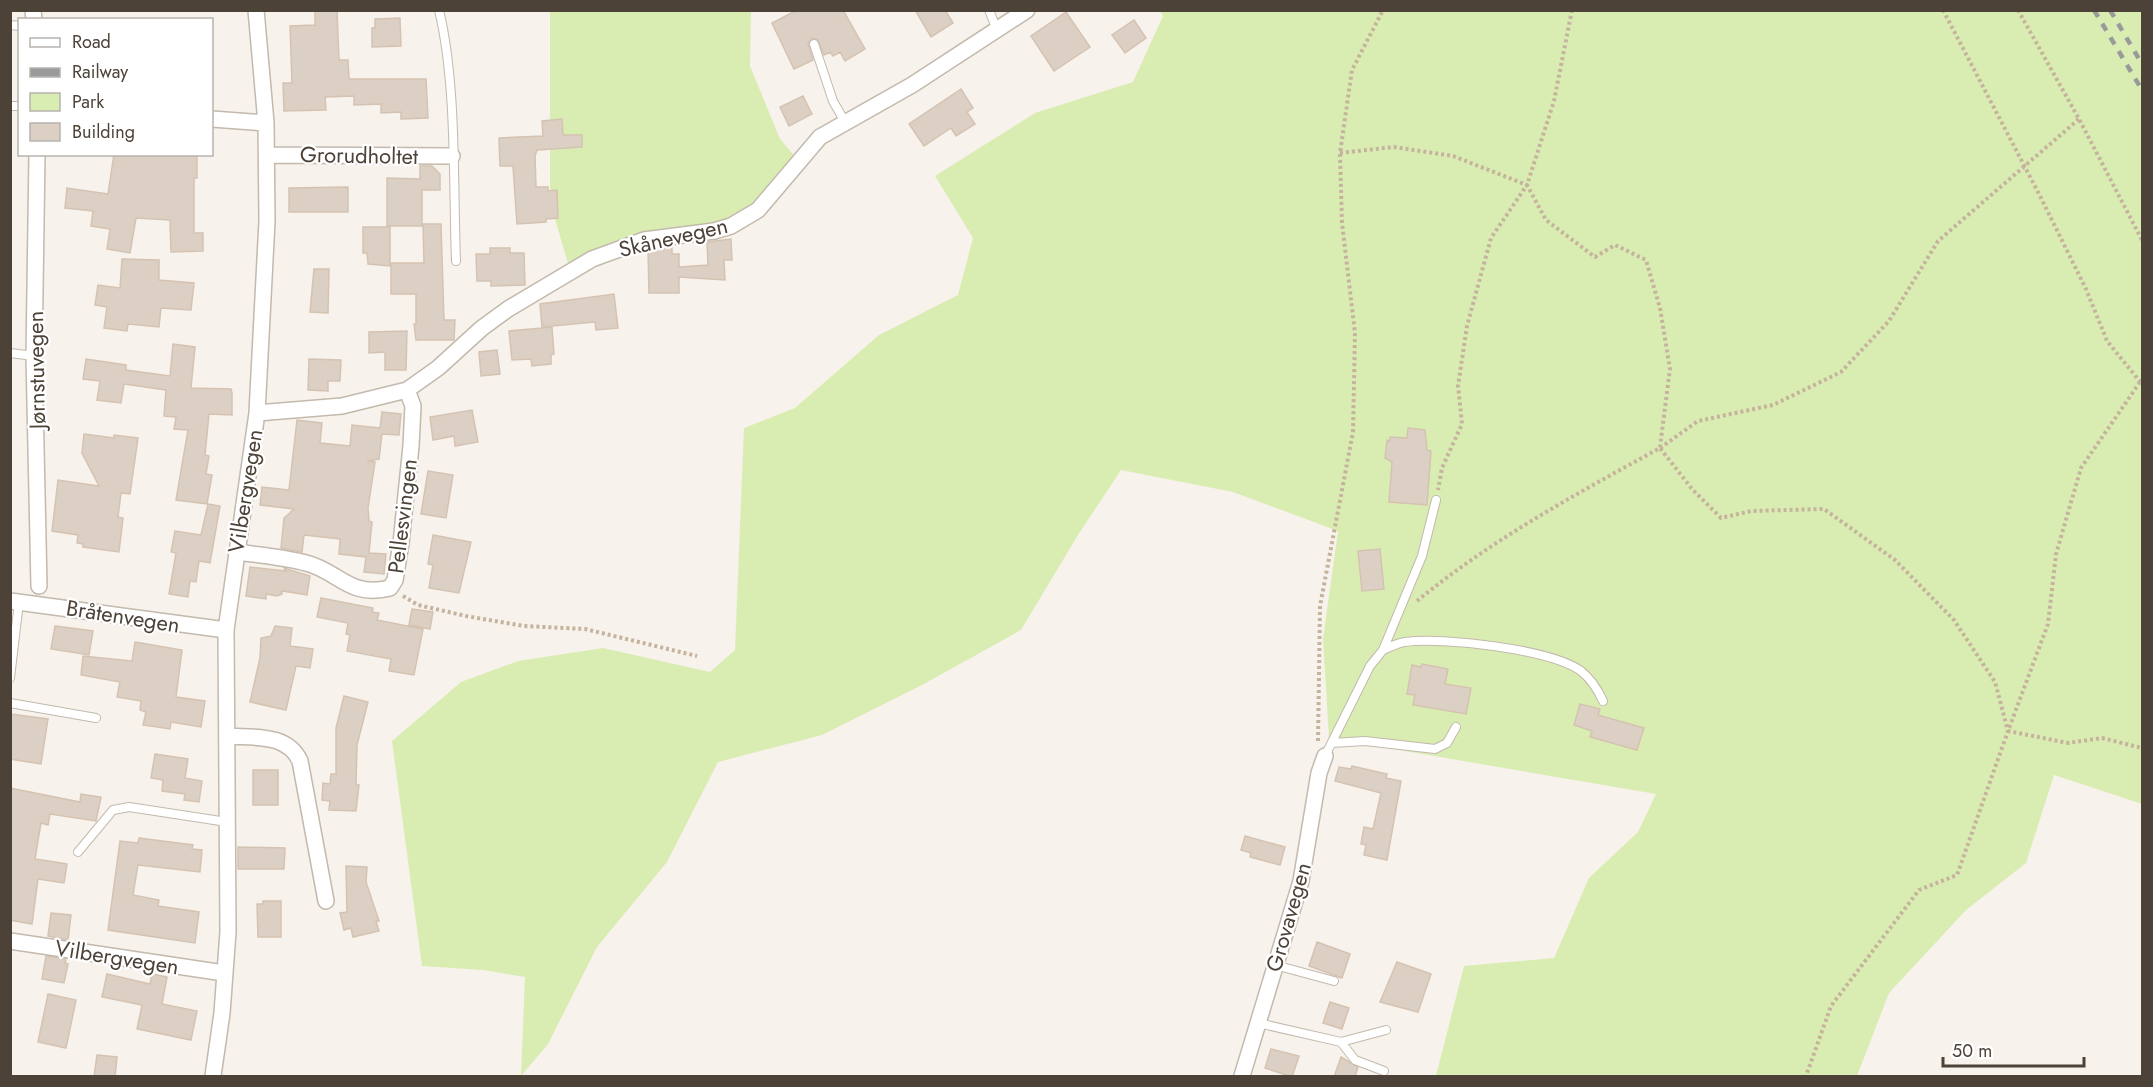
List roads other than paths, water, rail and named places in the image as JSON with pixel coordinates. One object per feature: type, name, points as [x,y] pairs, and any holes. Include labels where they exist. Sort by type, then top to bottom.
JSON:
[{"type":"street","name":"Vilbergvegen","points":[[213,1077],[228,932],[226,630],[257,413],[267,221],[266,123],[256,10]]},
{"type":"street","name":"Skånevegen","points":[[257,413],[342,406],[407,390],[438,368],[482,328],[508,309],[592,259],[644,240],[714,231],[731,226],[758,210],[808,148],[820,137],[912,85],[1027,10]]},
{"type":"street","points":[[213,118],[266,123]]},
{"type":"street","name":"Grorudholtet","points":[[267,155],[452,156]]},
{"type":"street","name":"Jørnstuvegen","points":[[37,156],[34,356],[39,586]]},
{"type":"street","name":"Pellesvingen","points":[[236,552],[308,563],[336,580],[359,589],[378,591],[390,588],[395,580],[401,543],[411,446],[413,405],[407,390]]},
{"type":"street","name":"Bråtenvegen","points":[[15,602],[226,630]]},
{"type":"street","points":[[228,736],[279,741],[295,751],[300,761],[326,902]]},
{"type":"street","name":"Grovavegen","points":[[1242,1077],[1256,1022],[1301,881],[1325,748]]},
{"type":"street","name":"Vilbergvegen","points":[[10,940],[224,973]]},
{"type":"lane","name":"Grorudholtet","points":[[439,10],[444,31],[456,261]]},
{"type":"lane","points":[[989,10],[997,30]]},
{"type":"lane","points":[[814,44],[833,101],[845,122]]},
{"type":"lane","points":[[10,353],[34,356]]},
{"type":"lane","points":[[1325,748],[1370,666],[1383,650],[1422,556],[1436,500]]},
{"type":"lane","name":"Bråtenvegen","points":[[10,678],[15,602]]},
{"type":"lane","points":[[1383,650],[1402,643],[1430,641],[1555,658],[1583,672],[1598,690],[1603,701]]},
{"type":"lane","points":[[10,703],[96,718]]},
{"type":"lane","points":[[1325,748],[1365,741],[1435,749],[1447,743],[1456,727]]},
{"type":"lane","points":[[78,852],[113,810],[129,807],[227,822]]},
{"type":"lane","points":[[1275,964],[1334,981]]},
{"type":"lane","points":[[1256,1022],[1341,1042],[1386,1030]]},
{"type":"lane","points":[[1341,1042],[1356,1060],[1384,1071]]},
{"type":"railway","points":[[2094,10],[2142,90]]},
{"type":"railway","points":[[2110,10],[2142,64]]}]
